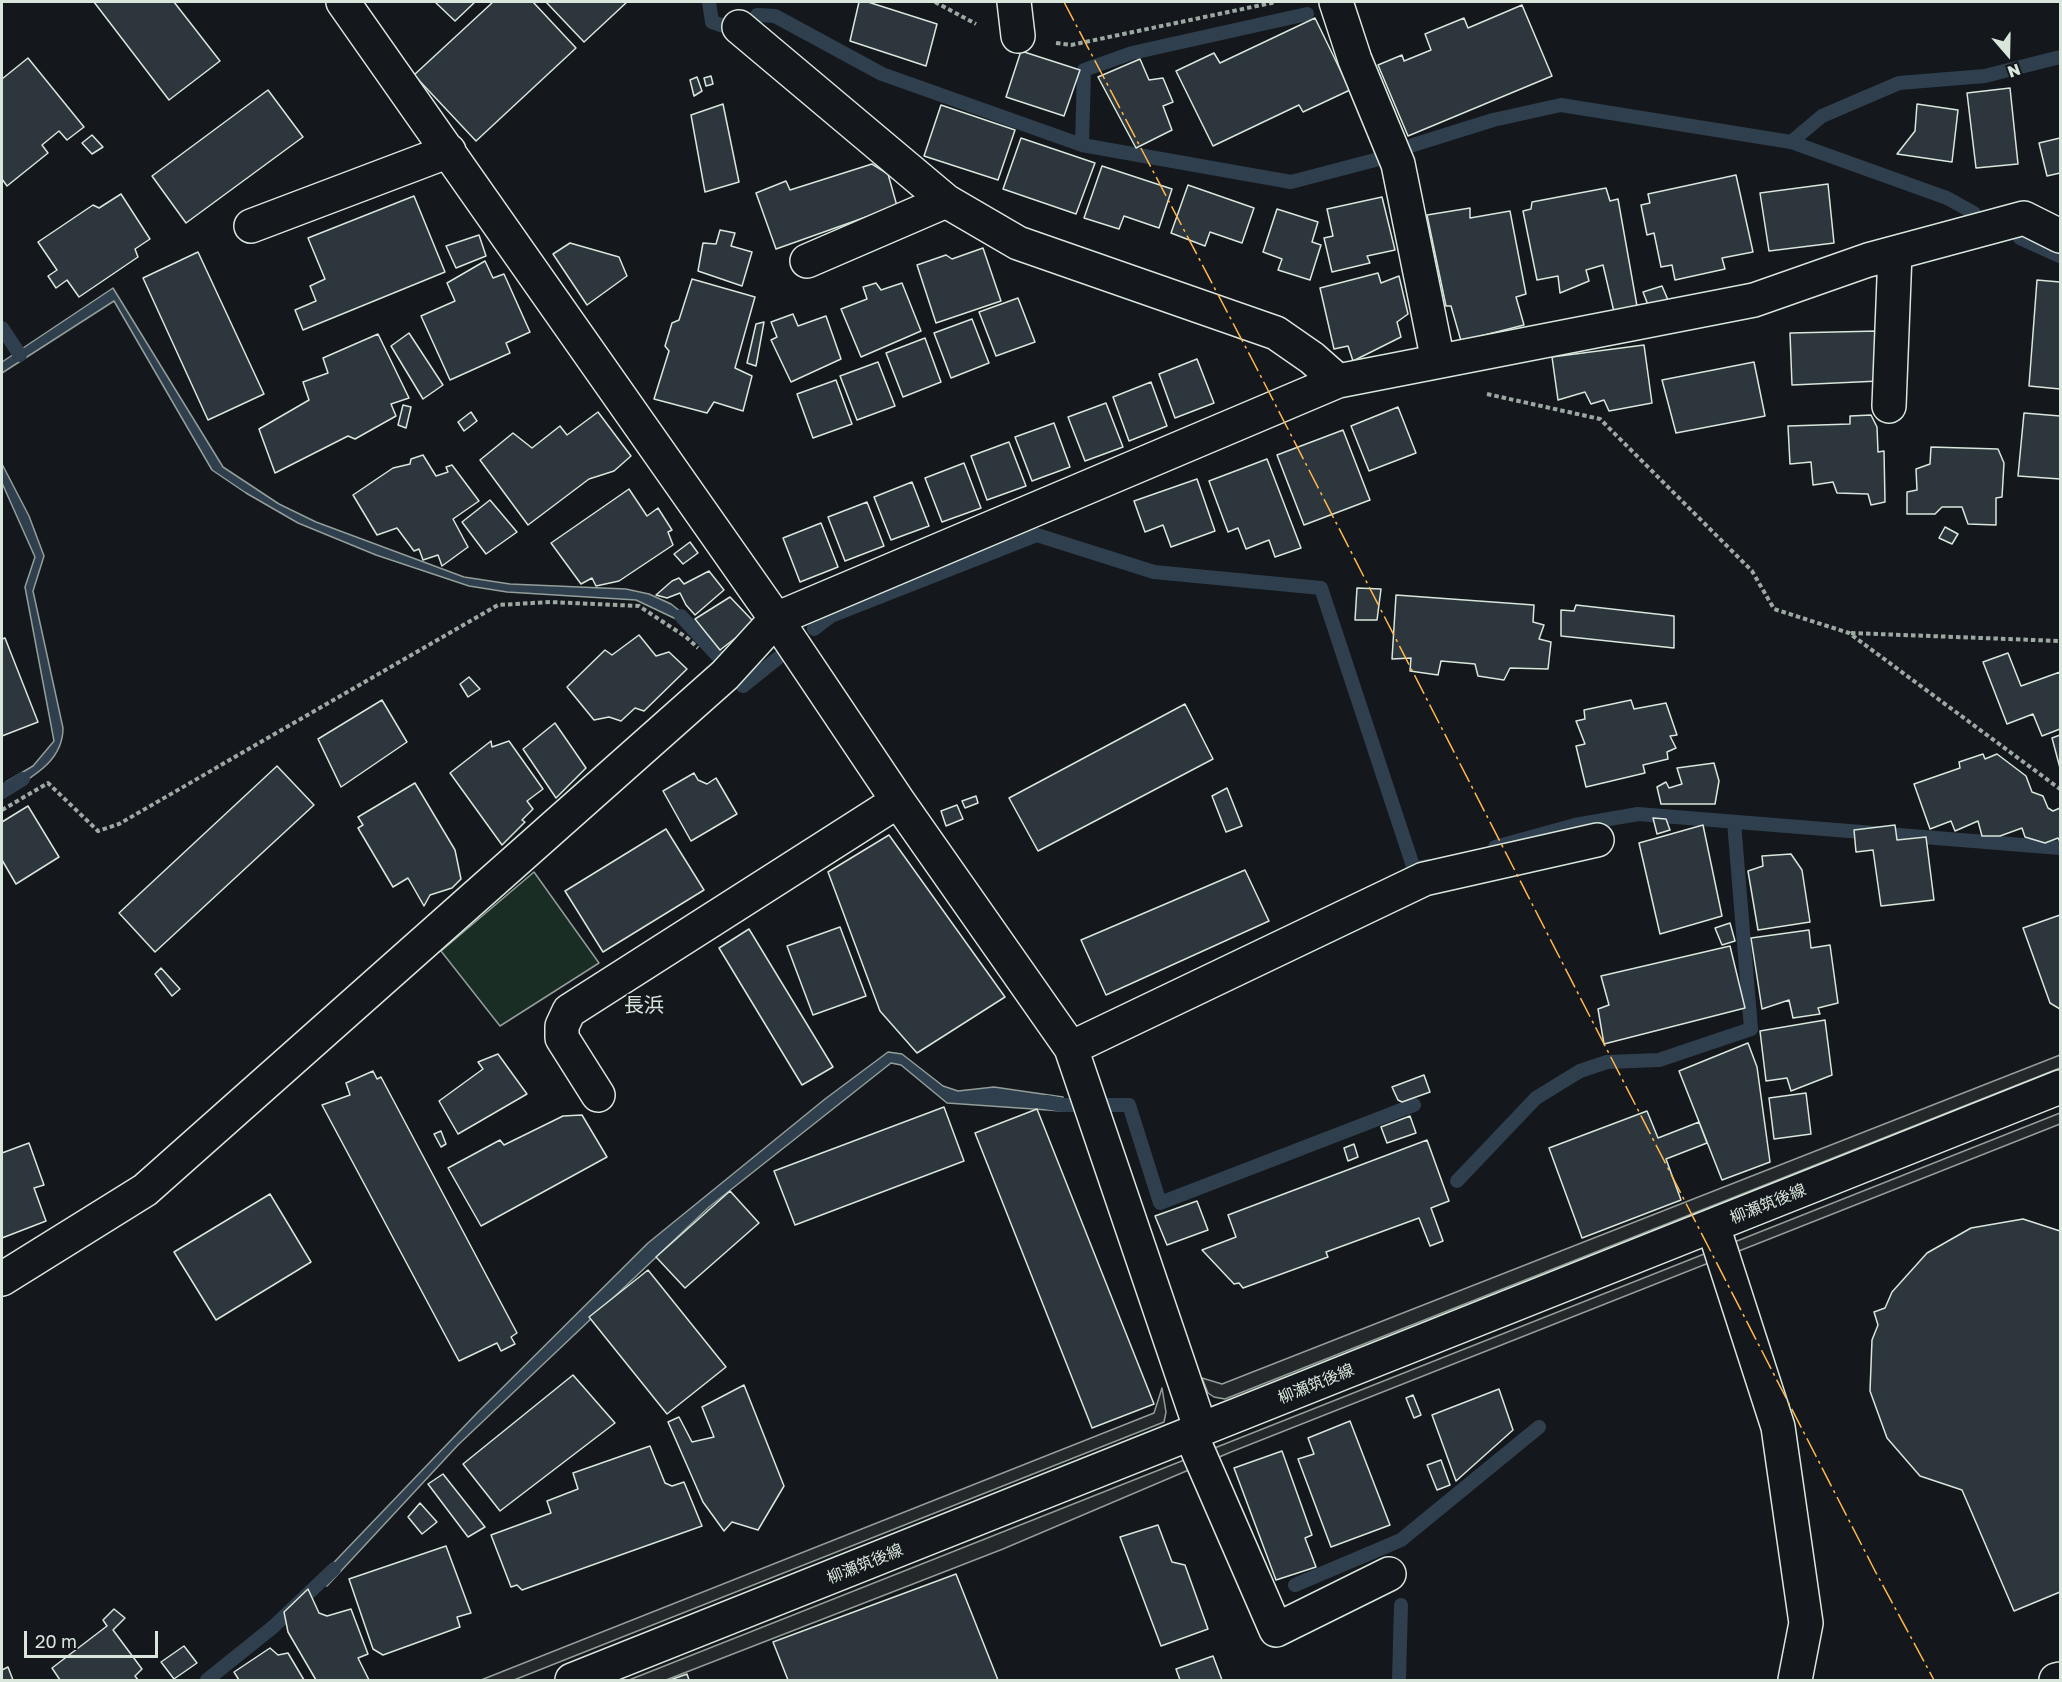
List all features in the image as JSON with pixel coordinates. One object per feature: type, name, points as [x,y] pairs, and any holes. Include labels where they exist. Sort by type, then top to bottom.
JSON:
[{"type":"street","points":[[343,2],[776,619],[898,801],[1071,1048],[1196,1433],[1276,1630],[1389,1574]]},
{"type":"street","points":[[1014,2],[1018,36]]},
{"type":"street","points":[[1336,2],[1355,60],[1398,164],[1438,362]]},
{"type":"street","points":[[739,27],[946,201],[1018,243],[1276,333],[1312,358],[1338,381]]},
{"type":"street","points":[[250,226],[449,151]]},
{"type":"street","points":[[807,261],[946,201]]},
{"type":"street","points":[[2,1279],[145,1190],[725,675],[776,619],[1338,381],[1754,300],[1868,260],[2024,218],[2061,236]]},
{"type":"street","points":[[1889,406],[1895,253]]},
{"type":"street","points":[[598,1095],[562,1038],[562,1026],[569,1011],[898,801]]},
{"type":"street","points":[[1071,1048],[1424,879],[1597,840]]},
{"type":"street","name":"柳瀬筑後線","points":[[572,1680],[2061,1087]]},
{"type":"street","points":[[1713,1226],[1778,1427],[1806,1623],[1796,1680]]},
{"type":"street","points":[[2056,1680],[2061,1679]]},
{"type":"path","points":[[935,2],[986,29],[1071,45],[1276,2]]},
{"type":"path","points":[[1483,393],[1600,419],[1752,571],[1774,609],[1849,633],[2061,641]]},
{"type":"path","points":[[2,810],[48,783],[98,831],[119,824],[498,605],[550,602],[639,606],[686,637],[725,675]]},
{"type":"path","points":[[1849,633],[2061,789]]},
{"type":"green space","points":[[534,872],[599,963],[500,1026],[441,951]]},
{"type":"shaded area","points":[[2060,1055],[2060,1068],[1225,1399],[1208,1393],[1202,1378],[1222,1384]]},
{"type":"shaded area","points":[[2060,1113],[2060,1124],[1231,1452],[1003,1549],[666,1680],[629,1680]]},
{"type":"shaded area","points":[[1162,1388],[1166,1412],[1164,1422],[514,1680],[481,1680],[1154,1413]]},
{"type":"water","points":[[113,288],[223,467],[279,504],[316,522],[464,577],[510,584],[626,589],[649,594],[671,604],[695,623],[691,630],[676,619],[636,600],[507,592],[469,586],[376,555],[298,523],[212,470],[114,301],[2,373],[2,362]]},
{"type":"water","points":[[2,464],[29,516],[44,556],[33,591],[63,728],[62,739],[53,758],[46,766],[10,791],[6,782],[33,766],[54,741],[25,587],[35,557],[2,483]]},
{"type":"water","points":[[888,1052],[902,1054],[943,1086],[958,1091],[994,1087],[1063,1097],[1062,1111],[947,1103],[901,1065],[891,1063],[709,1207],[458,1445],[327,1586],[317,1580],[477,1413],[648,1243],[825,1099]]},
{"type":"building","points":[[94,2],[174,2],[220,61],[169,100]]},
{"type":"building","points":[[435,2],[475,2],[455,21]]},
{"type":"building","points":[[493,2],[533,2],[576,48],[476,141],[414,75]]},
{"type":"building","points":[[546,2],[627,2],[584,42]]},
{"type":"building","points":[[859,2],[868,2],[937,24],[926,66],[850,41]]},
{"type":"building","points":[[1522,5],[1552,76],[1408,136],[1378,65],[1402,55],[1404,61],[1431,50],[1425,34],[1464,18],[1468,28]]},
{"type":"building","points":[[1315,18],[1350,90],[1303,112],[1299,105],[1213,146],[1176,71],[1214,53],[1220,63]]},
{"type":"building","points":[[1021,51],[1080,70],[1064,116],[1006,97]]},
{"type":"building","points":[[28,58],[84,127],[67,140],[59,131],[42,145],[48,153],[7,186],[2,179],[2,79]]},
{"type":"building","points":[[1140,59],[1149,80],[1163,78],[1173,102],[1163,106],[1172,130],[1136,148],[1098,77]]},
{"type":"building","points":[[711,76],[713,84],[706,86],[704,78]]},
{"type":"building","points":[[697,77],[702,91],[694,96],[690,80]]},
{"type":"building","points":[[2010,88],[2018,164],[1976,168],[1967,93]]},
{"type":"building","points":[[268,90],[303,137],[186,223],[152,176]]},
{"type":"building","points":[[723,104],[739,182],[705,192],[691,115]]},
{"type":"building","points":[[1917,104],[1958,110],[1952,162],[1897,154],[1915,131]]},
{"type":"building","points":[[941,105],[1015,130],[998,180],[924,156]]},
{"type":"building","points":[[92,135],[103,147],[92,154],[82,143]]},
{"type":"building","points":[[1021,138],[1095,163],[1076,214],[1003,189]]},
{"type":"building","points":[[2060,138],[2060,173],[2047,176],[2039,143]]},
{"type":"building","points":[[872,164],[888,174],[897,206],[776,249],[756,193],[786,181],[790,190]]},
{"type":"building","points":[[1102,166],[1172,189],[1159,228],[1124,216],[1119,229],[1084,218]]},
{"type":"building","points":[[1736,175],[1753,252],[1722,258],[1725,269],[1675,280],[1672,265],[1661,267],[1654,233],[1647,235],[1641,205],[1650,203],[1648,194]]},
{"type":"building","points":[[1828,184],[1834,243],[1769,251],[1760,193]]},
{"type":"building","points":[[1188,185],[1254,208],[1242,243],[1210,232],[1205,246],[1171,233]]},
{"type":"building","points":[[1606,188],[1610,201],[1618,199],[1637,306],[1614,312],[1603,265],[1586,270],[1589,281],[1560,293],[1558,276],[1537,280],[1523,211],[1531,209],[1532,202]]},
{"type":"building","points":[[121,194],[150,239],[135,249],[138,257],[79,297],[67,280],[56,288],[48,276],[57,270],[38,242],[93,205],[99,208]]},
{"type":"building","points":[[414,196],[445,272],[303,330],[295,310],[316,301],[310,286],[325,279],[308,238]]},
{"type":"building","points":[[1382,197],[1395,250],[1367,256],[1370,263],[1332,272],[1324,238],[1333,236],[1327,209]]},
{"type":"building","points":[[1470,208],[1470,218],[1510,211],[1526,294],[1516,297],[1524,325],[1461,341],[1451,306],[1446,306],[1427,215]]},
{"type":"building","points":[[1277,209],[1318,222],[1312,242],[1321,245],[1310,280],[1278,270],[1282,259],[1263,252]]},
{"type":"building","points":[[720,230],[735,233],[731,246],[752,252],[742,286],[698,271],[703,243],[716,244]]},
{"type":"building","points":[[479,235],[486,256],[456,268],[446,246]]},
{"type":"building","points":[[570,243],[619,257],[627,276],[587,305],[553,254]]},
{"type":"building","points":[[983,248],[1001,301],[936,323],[917,265],[946,255],[952,259]]},
{"type":"building","points":[[198,252],[264,394],[208,420],[143,278]]},
{"type":"building","points":[[485,261],[493,278],[504,274],[530,332],[506,343],[510,353],[450,380],[421,316],[455,301],[447,283]]},
{"type":"building","points":[[1378,273],[1381,283],[1399,276],[1408,314],[1397,322],[1401,337],[1353,361],[1348,346],[1334,349],[1320,288]]},
{"type":"building","points":[[692,279],[755,297],[735,368],[752,376],[743,411],[714,402],[707,413],[654,399],[669,351],[665,346],[672,323],[679,320]]},
{"type":"building","points":[[2037,280],[2060,282],[2060,389],[2029,386]]},
{"type":"building","points":[[876,283],[881,290],[902,283],[921,331],[861,357],[841,309],[867,299],[863,287]]},
{"type":"building","points":[[1662,286],[1668,300],[1648,305],[1643,292]]},
{"type":"building","points":[[1018,298],[1035,342],[996,356],[979,312]]},
{"type":"building","points":[[793,314],[798,326],[826,316],[841,359],[791,382],[771,340],[777,337],[771,322]]},
{"type":"building","points":[[972,319],[989,363],[951,378],[934,333]]},
{"type":"building","points":[[764,322],[756,366],[747,363],[756,324]]},
{"type":"building","points":[[1878,331],[1879,381],[1792,385],[1790,333]]},
{"type":"building","points":[[409,333],[443,385],[423,399],[391,346]]},
{"type":"building","points":[[378,334],[409,398],[391,404],[396,416],[355,439],[348,436],[275,473],[259,429],[309,400],[303,382],[328,373],[323,358]]},
{"type":"building","points":[[925,338],[941,382],[903,397],[886,353]]},
{"type":"building","points":[[1644,345],[1652,403],[1609,411],[1604,400],[1591,404],[1585,392],[1558,400],[1552,357]]},
{"type":"building","points":[[1197,359],[1214,403],[1175,418],[1159,374]]},
{"type":"building","points":[[878,362],[895,406],[857,420],[840,376]]},
{"type":"building","points":[[1754,362],[1765,416],[1676,433],[1662,380]]},
{"type":"building","points":[[836,380],[852,424],[813,438],[797,394]]},
{"type":"building","points":[[1151,382],[1167,426],[1129,441],[1113,397]]},
{"type":"building","points":[[1106,403],[1123,447],[1085,461],[1068,417]]},
{"type":"building","points":[[403,405],[411,407],[406,428],[398,425]]},
{"type":"building","points":[[1398,407],[1416,453],[1369,471],[1351,426]]},
{"type":"building","points":[[471,412],[477,421],[464,431],[458,422]]},
{"type":"building","points":[[598,412],[631,456],[614,471],[589,479],[528,525],[480,460],[513,433],[532,448],[560,426],[567,435]]},
{"type":"building","points":[[2024,413],[2060,416],[2060,479],[2018,476]]},
{"type":"building","points":[[1871,415],[1877,427],[1878,452],[1884,451],[1885,502],[1871,505],[1868,494],[1837,493],[1833,482],[1813,485],[1811,462],[1790,464],[1788,426],[1850,424],[1850,416]]},
{"type":"building","points":[[1054,423],[1070,467],[1032,481],[1015,437]]},
{"type":"building","points":[[1343,430],[1370,500],[1304,525],[1277,455]]},
{"type":"building","points":[[1009,442],[1026,486],[987,500],[971,456]]},
{"type":"building","points":[[1931,447],[1998,449],[2004,463],[2002,497],[1996,498],[1996,525],[1968,524],[1962,507],[1942,507],[1935,514],[1907,514],[1907,492],[1917,490],[1916,469],[1930,464]]},
{"type":"building","points":[[423,455],[436,476],[448,472],[446,467],[452,465],[479,501],[453,519],[468,547],[442,566],[438,555],[423,560],[419,549],[414,551],[397,528],[377,535],[353,495],[393,468],[410,464],[411,459]]},
{"type":"building","points":[[1267,459],[1301,548],[1275,557],[1269,540],[1246,549],[1238,528],[1228,532],[1209,481]]},
{"type":"building","points":[[964,463],[981,508],[942,522],[925,478]]},
{"type":"building","points":[[1197,479],[1215,531],[1171,547],[1163,525],[1145,532],[1134,501]]},
{"type":"building","points":[[912,482],[929,526],[891,540],[874,497]]},
{"type":"building","points":[[629,489],[647,516],[658,508],[672,530],[668,532],[673,545],[619,581],[596,586],[592,578],[581,584],[551,543]]},
{"type":"building","points":[[490,500],[517,532],[486,554],[462,522]]},
{"type":"building","points":[[867,502],[884,546],[845,561],[828,517]]},
{"type":"building","points":[[821,523],[838,567],[800,582],[783,538]]},
{"type":"building","points":[[1945,527],[1958,534],[1952,544],[1939,538]]},
{"type":"building","points":[[690,542],[698,553],[683,564],[674,554]]},
{"type":"building","points":[[709,571],[724,590],[695,615],[686,605],[680,593],[667,598],[656,595],[672,581],[679,578],[684,584]]},
{"type":"building","points":[[1357,588],[1381,589],[1377,620],[1355,620]]},
{"type":"building","points":[[1396,595],[1534,605],[1533,622],[1544,625],[1539,639],[1551,642],[1548,669],[1510,668],[1504,680],[1478,676],[1475,664],[1441,661],[1438,675],[1410,671],[1411,658],[1392,659]]},
{"type":"building","points":[[730,597],[752,620],[751,626],[720,650],[695,619]]},
{"type":"building","points":[[1576,605],[1674,616],[1674,648],[1561,636],[1561,610],[1574,611]]},
{"type":"building","points":[[639,635],[656,656],[669,652],[687,669],[644,711],[635,708],[621,721],[609,717],[594,720],[567,687],[605,650],[612,655]]},
{"type":"building","points":[[5,638],[38,722],[2,736],[2,639]]},
{"type":"building","points":[[2008,653],[2021,686],[2060,672],[2060,729],[2042,736],[2033,714],[2007,724],[1983,662]]},
{"type":"building","points":[[469,677],[480,689],[468,697],[460,684]]},
{"type":"building","points":[[382,700],[407,742],[341,787],[318,739]]},
{"type":"building","points":[[1631,700],[1634,709],[1666,703],[1677,735],[1670,736],[1676,748],[1667,752],[1668,759],[1643,765],[1645,773],[1586,787],[1576,746],[1585,744],[1576,721],[1585,719],[1584,710]]},
{"type":"building","points":[[1185,704],[1213,759],[1038,851],[1009,798]]},
{"type":"building","points":[[555,723],[586,768],[556,798],[523,749]]},
{"type":"building","points":[[2060,735],[2060,768],[2052,738]]},
{"type":"building","points":[[491,741],[492,747],[509,741],[543,789],[527,801],[533,809],[522,820],[525,822],[502,845],[450,773]]},
{"type":"building","points":[[1983,754],[1985,759],[1997,754],[2026,776],[2032,792],[2043,796],[2048,808],[2053,811],[2060,808],[2060,842],[2058,838],[2045,843],[2025,837],[2022,828],[2000,836],[1982,836],[1978,821],[1955,831],[1951,821],[1930,829],[1914,784],[1960,768],[1959,762]]},
{"type":"building","points":[[1714,763],[1719,781],[1715,804],[1661,804],[1657,787],[1666,782],[1669,788],[1682,784],[1677,768]]},
{"type":"building","points":[[277,766],[314,805],[155,952],[119,913]]},
{"type":"building","points":[[694,773],[698,780],[707,784],[716,778],[737,814],[691,841],[663,791]]},
{"type":"building","points":[[415,783],[455,850],[461,879],[452,888],[430,895],[424,906],[408,878],[393,887],[358,828],[363,825],[358,817]]},
{"type":"building","points":[[1227,788],[1242,826],[1226,832],[1212,796]]},
{"type":"building","points":[[976,796],[978,803],[965,808],[962,801]]},
{"type":"building","points":[[957,805],[963,819],[946,826],[941,811]]},
{"type":"building","points":[[28,806],[59,857],[16,884],[2,860],[2,822]]},
{"type":"building","points":[[1653,818],[1666,819],[1670,830],[1657,834]]},
{"type":"building","points":[[1703,825],[1722,916],[1660,934],[1639,843]]},
{"type":"building","points":[[1895,825],[1897,840],[1926,837],[1934,900],[1881,906],[1873,850],[1856,852],[1854,830]]},
{"type":"building","points":[[666,829],[704,890],[603,952],[565,891]]},
{"type":"building","points":[[889,835],[1005,997],[917,1053],[880,1011],[828,872]]},
{"type":"building","points":[[1791,854],[1802,870],[1810,922],[1758,930],[1748,871],[1763,866],[1762,856]]},
{"type":"building","points":[[1245,870],[1269,921],[1106,995],[1081,940]]},
{"type":"building","points":[[2060,915],[2060,1009],[2050,1003],[2023,928]]},
{"type":"building","points":[[1730,923],[1735,941],[1722,945],[1715,928]]},
{"type":"building","points":[[840,927],[866,996],[813,1015],[787,946]]},
{"type":"building","points":[[749,929],[833,1067],[802,1085],[719,948]]},
{"type":"building","points":[[1809,930],[1811,948],[1830,945],[1838,1003],[1818,1008],[1820,1014],[1793,1018],[1789,1000],[1762,1009],[1751,938]]},
{"type":"building","points":[[1730,946],[1745,1008],[1604,1044],[1598,1009],[1609,1005],[1601,976]]},
{"type":"building","points":[[161,968],[180,989],[172,996],[155,974]]},
{"type":"building","points":[[1825,1020],[1832,1075],[1791,1091],[1787,1078],[1766,1081],[1760,1031]]},
{"type":"building","points":[[1748,1043],[1757,1067],[1770,1162],[1722,1180],[1679,1071]]},
{"type":"building","points":[[498,1054],[527,1094],[458,1134],[439,1101],[483,1069],[478,1062]]},
{"type":"building","points":[[373,1071],[377,1079],[381,1077],[517,1333],[511,1337],[515,1344],[501,1351],[497,1343],[459,1361],[322,1105],[350,1095],[346,1083]]},
{"type":"building","points":[[1424,1075],[1430,1092],[1402,1102],[1398,1100],[1392,1087]]},
{"type":"building","points":[[1806,1093],[1811,1134],[1774,1139],[1769,1098]]},
{"type":"building","points":[[944,1107],[964,1161],[795,1225],[774,1171]]},
{"type":"building","points":[[1037,1109],[1154,1404],[1092,1428],[975,1133]]},
{"type":"building","points":[[1647,1111],[1658,1138],[1699,1122],[1707,1143],[1666,1159],[1681,1200],[1582,1238],[1549,1148]]},
{"type":"building","points":[[582,1115],[607,1157],[481,1226],[448,1168],[500,1140],[504,1145],[563,1116]]},
{"type":"building","points":[[1410,1116],[1416,1133],[1387,1143],[1381,1127]]},
{"type":"building","points":[[441,1131],[446,1144],[441,1147],[434,1134]]},
{"type":"building","points":[[1427,1140],[1449,1201],[1431,1208],[1443,1241],[1430,1246],[1419,1218],[1326,1252],[1328,1257],[1243,1288],[1239,1283],[1234,1284],[1202,1250],[1236,1237],[1228,1215]]},
{"type":"building","points":[[29,1143],[44,1185],[34,1188],[46,1221],[2,1238],[2,1153]]},
{"type":"building","points":[[1354,1144],[1358,1157],[1348,1161],[1344,1148]]},
{"type":"building","points":[[730,1191],[759,1223],[685,1288],[656,1257]]},
{"type":"building","points":[[270,1194],[311,1262],[216,1320],[174,1252]]},
{"type":"building","points":[[1197,1201],[1208,1230],[1167,1245],[1155,1216]]},
{"type":"building","points":[[2023,1219],[2060,1231],[2060,1592],[2014,1611],[1962,1490],[1920,1476],[1887,1438],[1870,1391],[1872,1340],[1878,1325],[1874,1312],[1885,1308],[1892,1292],[1927,1253],[1971,1228]]},
{"type":"building","points":[[648,1270],[726,1367],[667,1414],[589,1317]]},
{"type":"building","points":[[573,1375],[615,1423],[500,1511],[463,1464]]},
{"type":"building","points":[[744,1385],[784,1486],[758,1530],[732,1522],[724,1531],[703,1502],[668,1422],[679,1417],[692,1442],[714,1437],[702,1407]]},
{"type":"building","points":[[1499,1389],[1513,1430],[1456,1481],[1432,1415]]},
{"type":"building","points":[[1413,1395],[1421,1415],[1414,1418],[1406,1398]]},
{"type":"building","points":[[1350,1421],[1390,1525],[1331,1547],[1298,1459],[1314,1454],[1308,1438]]},
{"type":"building","points":[[650,1446],[665,1483],[672,1486],[684,1482],[702,1526],[522,1590],[517,1585],[511,1587],[491,1535],[551,1513],[547,1501],[578,1489],[573,1473]]},
{"type":"building","points":[[1282,1451],[1312,1535],[1305,1538],[1316,1567],[1276,1580],[1234,1468]]},
{"type":"building","points":[[1441,1460],[1450,1485],[1437,1490],[1427,1465]]},
{"type":"building","points":[[443,1474],[485,1527],[468,1537],[428,1484]]},
{"type":"building","points":[[420,1503],[437,1522],[422,1534],[408,1517]]},
{"type":"building","points":[[1158,1525],[1172,1562],[1185,1565],[1208,1629],[1161,1646],[1120,1537]]},
{"type":"building","points":[[446,1546],[471,1613],[457,1617],[460,1627],[383,1655],[373,1649],[349,1579]]},
{"type":"building","points":[[956,1574],[998,1680],[788,1680],[773,1642]]},
{"type":"building","points":[[308,1589],[319,1613],[327,1616],[351,1609],[368,1654],[358,1658],[369,1680],[316,1680],[288,1632],[284,1612]]},
{"type":"building","points":[[114,1609],[125,1618],[113,1630],[142,1669],[135,1676],[138,1680],[60,1680],[52,1668],[107,1626],[103,1620]]},
{"type":"building","points":[[184,1646],[197,1663],[174,1679],[161,1662]]},
{"type":"building","points":[[270,1648],[278,1655],[288,1653],[304,1680],[239,1680],[234,1672]]},
{"type":"building","points":[[1213,1656],[1222,1680],[1180,1680],[1176,1669]]},
{"type":"building","points":[[8,1667],[13,1680],[2,1680],[2,1670]]},
{"type":"building","points":[[687,1674],[689,1680],[670,1680]]},
{"type":"waterway","points":[[709,2],[712,22],[724,26]]},
{"type":"waterway","points":[[1082,145],[1084,70],[1132,53],[1307,14]]},
{"type":"waterway","points":[[757,15],[775,16],[882,74],[1082,145],[1291,182],[1379,159]]},
{"type":"waterway","points":[[1791,142],[1822,116],[1899,83],[1985,76],[2060,57]]},
{"type":"waterway","points":[[1413,145],[1493,120],[1561,105],[1791,142],[1947,198],[1974,213]]},
{"type":"waterway","points":[[2020,238],[2060,256]]},
{"type":"waterway","points":[[2,328],[20,355]]},
{"type":"waterway","points":[[814,629],[831,616],[1037,535],[1154,572],[1321,588],[1414,869],[1428,866]]},
{"type":"waterway","points":[[681,616],[726,665]]},
{"type":"waterway","points":[[739,680],[743,686],[778,658]]},
{"type":"waterway","points":[[2,792],[23,779]]},
{"type":"waterway","points":[[1495,847],[1575,825],[1638,814],[2060,848]]},
{"type":"waterway","points":[[1457,1181],[1536,1098],[1580,1071],[1607,1062],[1659,1060],[1751,1029],[1734,822]]},
{"type":"waterway","points":[[1046,1102],[1063,1105],[1129,1105],[1160,1203],[1414,1105]]},
{"type":"waterway","points":[[1295,1585],[1401,1540],[1539,1427]]},
{"type":"waterway","points":[[207,1680],[273,1627],[334,1569]]},
{"type":"waterway","points":[[1399,1680],[1401,1605]]},
{"type":"power","points":[[1064,2],[1254,363],[1874,1569],[1934,1680]]},
{"type":"district","name":"長浜","points":[[644,1006]]}]
